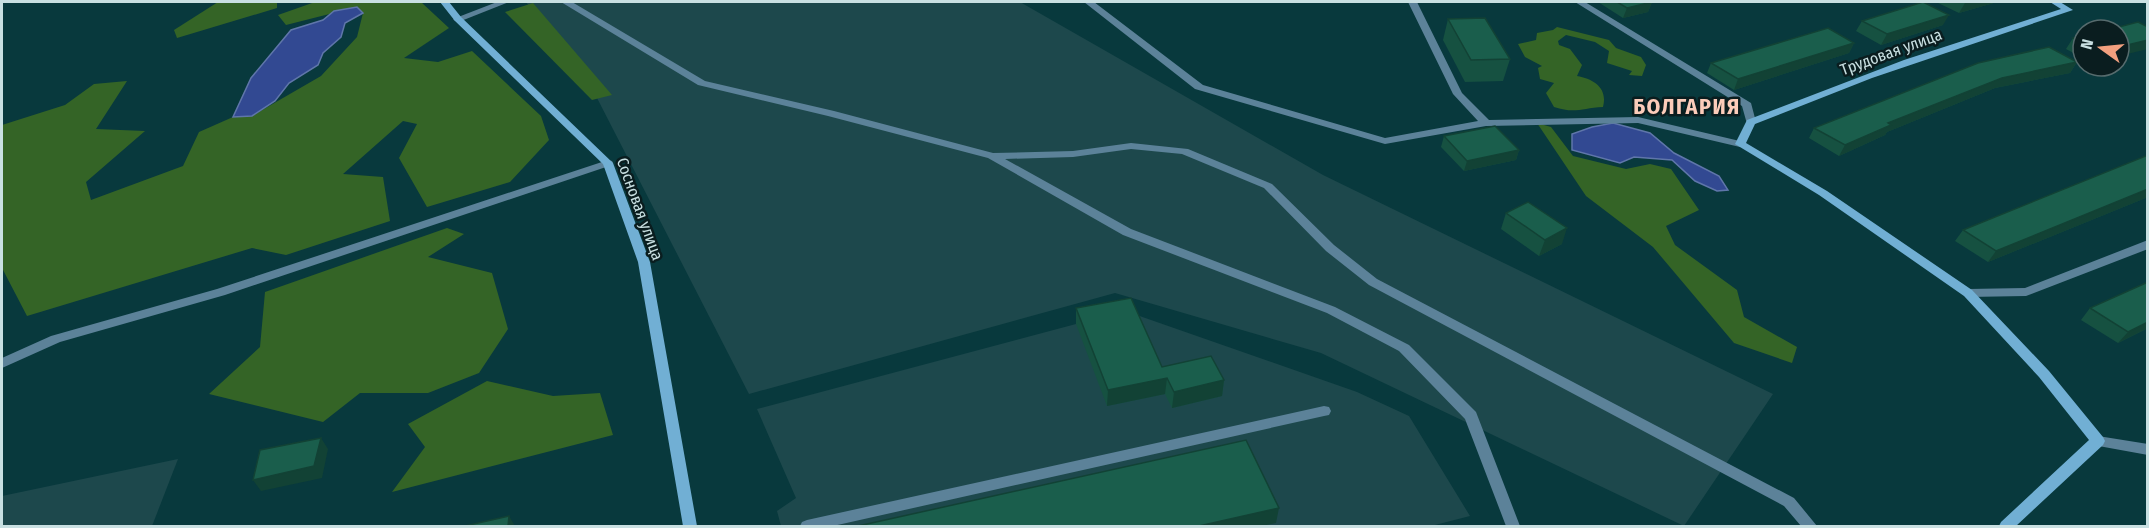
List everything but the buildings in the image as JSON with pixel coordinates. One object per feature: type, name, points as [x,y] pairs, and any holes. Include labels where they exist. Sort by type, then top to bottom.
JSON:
[{"type":"street","name":"Сосновая улица","points":[[446,2],[458,19],[608,163],[644,262],[690,526]]},
{"type":"street","points":[[458,19],[504,2]]},
{"type":"street","points":[[566,2],[702,83],[830,113],[992,156],[1127,232],[1331,310],[1404,348],[1471,416],[1513,526]]},
{"type":"street","points":[[1089,2],[1199,87],[1385,141],[1486,123],[1638,120],[1740,144],[1823,193],[1968,293],[2043,374],[2098,441],[2148,450]]},
{"type":"street","points":[[1413,2],[1458,94],[1486,123]]},
{"type":"street","points":[[1580,2],[1747,105],[1750,122],[1740,144]]},
{"type":"street","name":"Трудовая улица","points":[[1750,122],[1959,43],[2068,10],[2055,2]]},
{"type":"street","points":[[992,156],[1073,154],[1131,146],[1184,151],[1268,186],[1330,248],[1373,282],[1789,502],[1810,526]]},
{"type":"street","points":[[2,363],[56,339],[221,292],[608,163]]},
{"type":"street","points":[[1968,293],[2026,292],[2148,244]]},
{"type":"street","points":[[807,526],[1324,411]]},
{"type":"street","points":[[2005,526],[2098,441]]},
{"type":"shaded area","points":[[526,2],[1020,2],[1323,175],[1773,394],[1684,526],[1321,353],[1115,293],[749,394],[596,96]]},
{"type":"shaded area","points":[[1131,313],[1357,392],[1409,416],[1470,516],[1431,526],[781,526],[777,511],[796,498],[757,409],[1076,324]]},
{"type":"shaded area","points":[[178,459],[152,526],[2,526],[2,496]]},
{"type":"green space","points":[[218,2],[277,2],[277,8],[177,38],[174,30]]},
{"type":"green space","points":[[315,2],[421,2],[449,28],[404,58],[438,62],[472,51],[541,116],[549,140],[510,182],[427,207],[399,158],[417,124],[403,121],[343,174],[383,177],[390,221],[286,255],[252,248],[27,316],[2,268],[2,125],[65,105],[94,84],[127,81],[96,129],[145,131],[86,182],[91,200],[183,166],[199,132],[233,117],[252,116],[321,76],[357,37],[363,13],[357,7],[286,25],[278,15]]},
{"type":"green space","points":[[533,3],[612,95],[592,100],[505,12]]},
{"type":"green space","points":[[1557,27],[1609,40],[1616,48],[1641,57],[1646,65],[1642,76],[1629,75],[1632,71],[1607,63],[1609,51],[1595,42],[1566,35],[1558,41],[1559,45],[1570,49],[1582,65],[1577,76],[1589,79],[1598,85],[1603,95],[1603,107],[1573,110],[1554,107],[1546,93],[1554,83],[1540,79],[1538,68],[1542,66],[1525,57],[1518,44],[1536,40],[1537,33]]},
{"type":"green space","points":[[1537,123],[1551,127],[1573,156],[1626,169],[1650,164],[1671,169],[1699,210],[1666,226],[1675,245],[1737,290],[1744,317],[1797,347],[1792,363],[1734,343],[1653,247],[1586,196]]},
{"type":"green space","points":[[447,228],[464,234],[428,257],[492,273],[508,329],[479,373],[428,393],[360,393],[323,422],[209,394],[260,347],[265,292]]},
{"type":"green space","points":[[487,381],[553,396],[600,393],[613,435],[392,492],[425,447],[408,424]]},
{"type":"water","points":[[357,7],[363,13],[345,23],[341,37],[323,53],[318,65],[289,83],[275,101],[252,116],[233,117],[251,78],[291,30],[323,20],[334,11]]},
{"type":"water","points":[[1613,123],[1650,133],[1674,153],[1719,176],[1728,190],[1717,191],[1695,181],[1672,160],[1634,157],[1620,163],[1572,150],[1572,134]]},
{"type":"district","name":"БОЛГАРИЯ","points":[[1687,106]]}]
